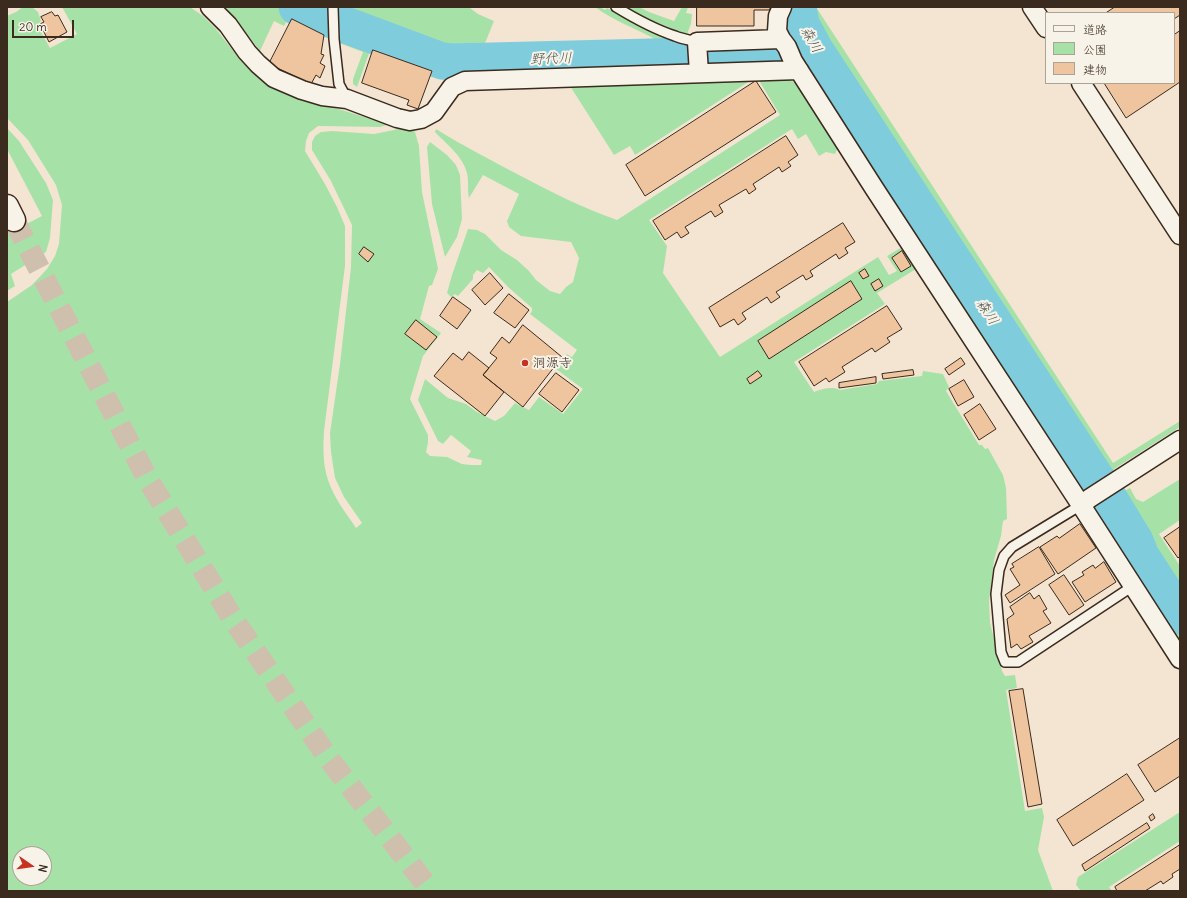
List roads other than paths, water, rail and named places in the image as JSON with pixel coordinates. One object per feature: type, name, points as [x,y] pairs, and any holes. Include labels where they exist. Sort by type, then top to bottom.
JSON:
[{"type":"street","points":[[210,7],[228,25],[247,52],[274,78],[309,92],[322,96],[347,99],[382,113],[410,121],[421,119],[434,112],[452,87],[465,81],[698,57],[790,54]]},
{"type":"street","points":[[782,7],[778,16],[777,31],[790,54],[874,188],[1086,502],[1133,586],[1180,659]]},
{"type":"street","points":[[1032,7],[1045,26]]},
{"type":"street","points":[[698,57],[790,54]]},
{"type":"street","points":[[1083,84],[1180,235]]},
{"type":"street","points":[[1086,502],[1180,440]]},
{"type":"lane","points":[[616,7],[652,27],[675,36],[698,57]]},
{"type":"lane","points":[[333,11],[335,58],[339,84],[347,99]]},
{"type":"lane","points":[[1086,502],[1012,547],[1004,556],[999,570],[996,594],[1001,652],[1005,662],[1018,662],[1133,586]]},
{"type":"waterway","name":"野代川","points":[[297,7],[442,61],[452,62],[691,56],[815,50]]},
{"type":"waterway","name":"森川","points":[[798,7],[801,24],[815,50],[1107,495],[1135,541],[1141,556],[1180,616]]},
{"type":"tunnel","points":[[14,220],[147,478],[233,619],[329,759],[431,891]]},
{"type":"place","name":"洞源寺","points":[[525,363]]}]
